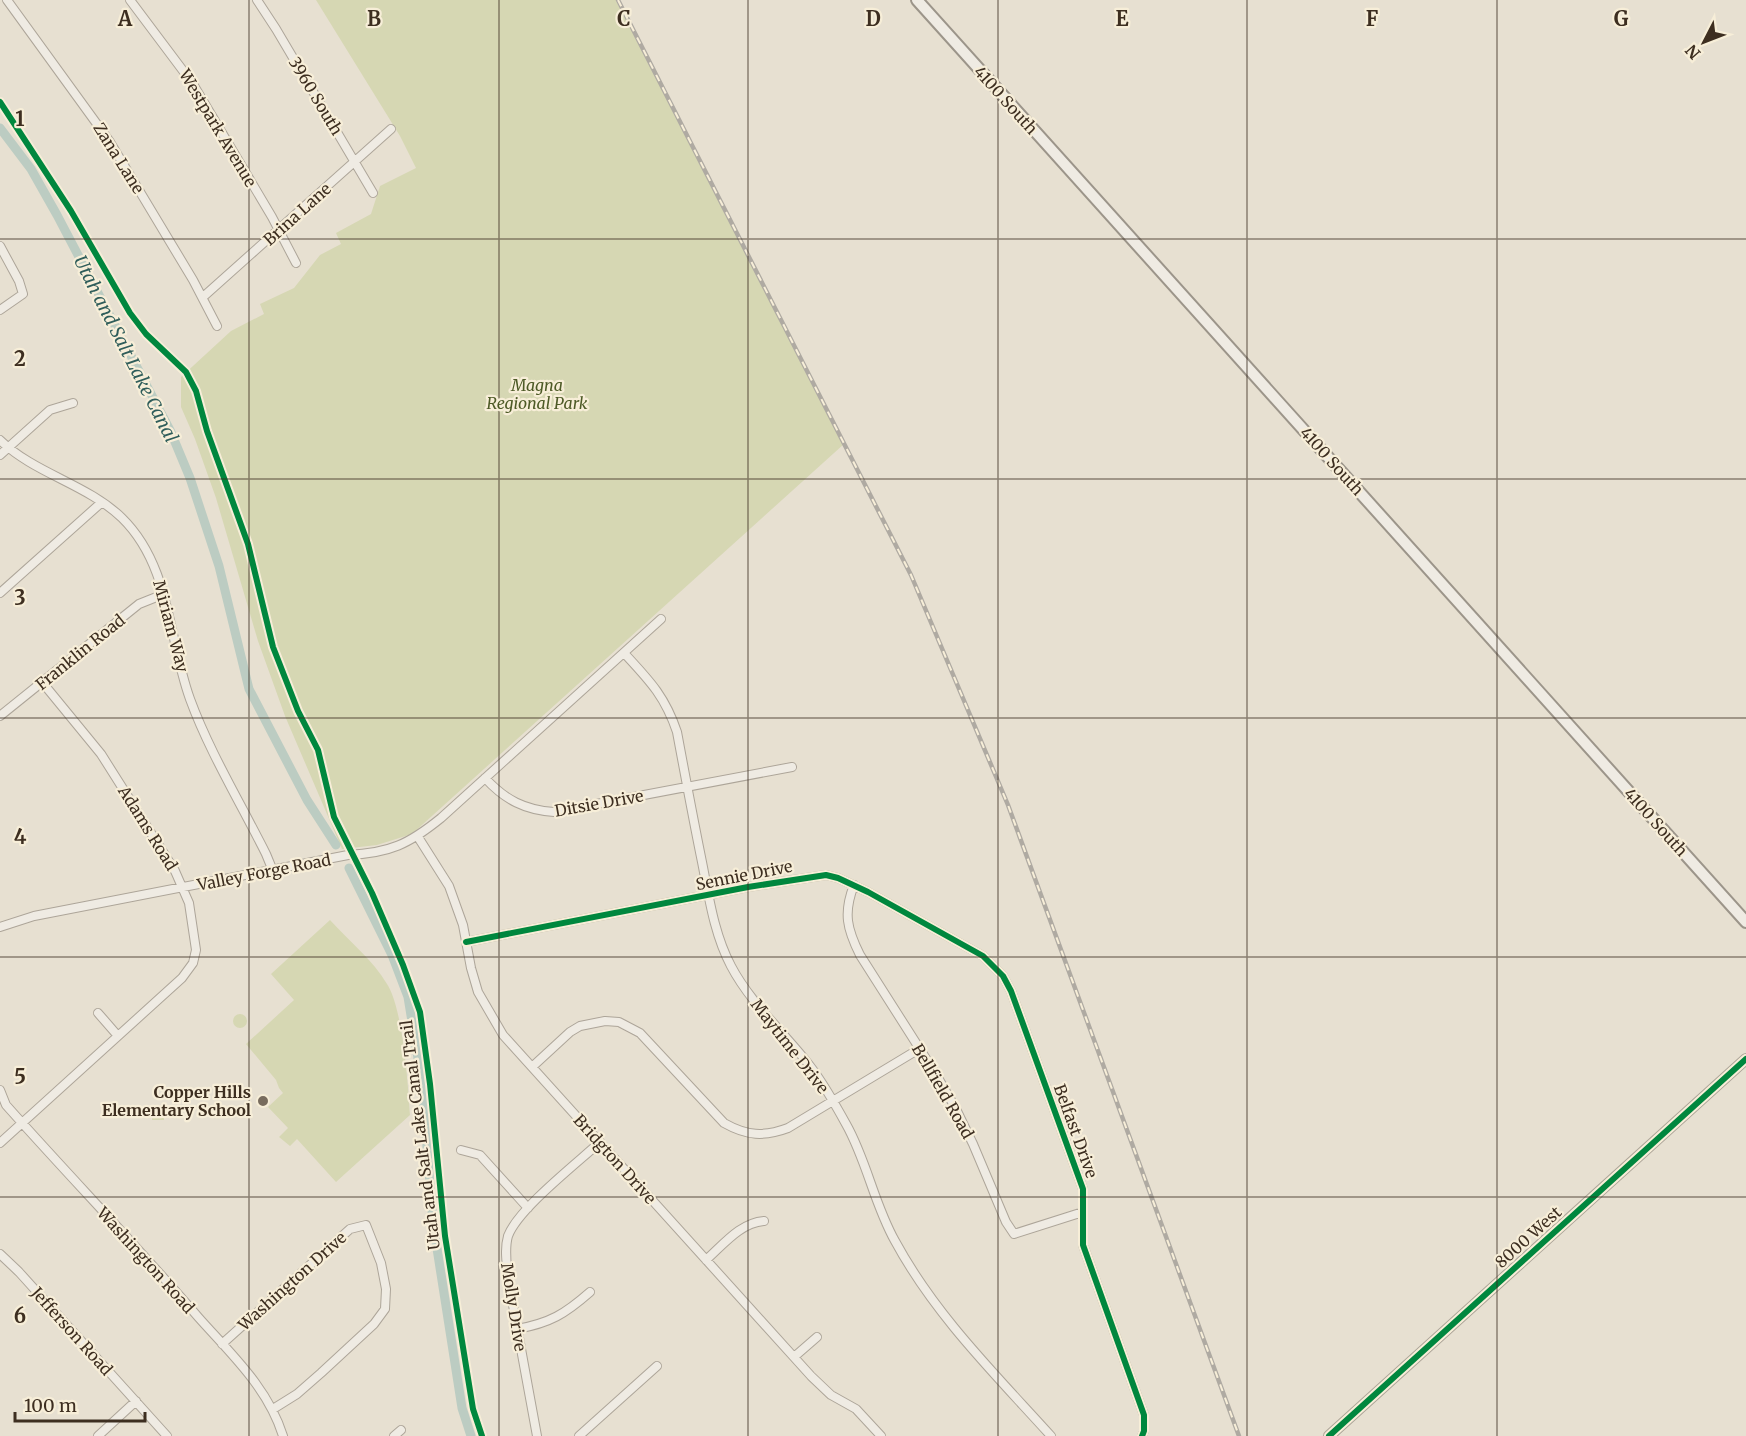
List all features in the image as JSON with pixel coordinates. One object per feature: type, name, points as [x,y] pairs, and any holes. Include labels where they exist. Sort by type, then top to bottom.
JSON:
[{"type":"main road","name":"4100 South","points":[[916,0],[1746,922]]},
{"type":"street","name":"Zana Lane","points":[[7,0],[110,142],[203,297],[217,326]]},
{"type":"street","name":"Westpark Avenue","points":[[130,0],[193,84],[296,263]]},
{"type":"street","name":"3960 South","points":[[257,0],[373,193]]},
{"type":"street","name":"Brina Lane","points":[[203,297],[391,129]]},
{"type":"street","points":[[0,246],[19,281],[23,294],[0,310]]},
{"type":"street","points":[[0,455],[50,410],[73,403]]},
{"type":"street","name":"Miriam Way","points":[[0,440],[8,448],[102,502],[122,518],[137,536],[157,573],[164,594],[190,698],[207,737],[267,854],[273,871]]},
{"type":"street","points":[[0,594],[102,502]]},
{"type":"street","name":"Franklin Road","points":[[0,717],[139,604],[164,594]]},
{"type":"street","name":"Valley Forge Road","points":[[0,927],[34,916],[348,855],[387,850],[418,837],[661,619]]},
{"type":"street","name":"Maytime Drive","points":[[624,653],[655,688],[669,710],[676,732],[717,933],[730,965],[761,1010],[811,1067],[833,1101],[861,1157],[879,1208],[894,1240],[920,1284],[949,1323],[1051,1436]]},
{"type":"street","name":"Adams Road","points":[[0,1143],[182,978],[193,963],[196,950],[189,903],[175,871],[113,772],[42,682]]},
{"type":"street","name":"Ditsie Drive","points":[[485,778],[509,800],[522,807],[554,813],[792,767]]},
{"type":"street","name":"Bridgton Drive","points":[[418,837],[449,886],[457,905],[478,992],[503,1035],[821,1386],[831,1395],[856,1409],[881,1436]]},
{"type":"street","name":"Sennie Drive","points":[[466,942],[708,895],[826,875],[854,885],[984,956],[1003,976]]},
{"type":"street","name":"Bellfield Road","points":[[854,885],[848,901],[847,920],[851,938],[956,1109],[1014,1234],[1083,1212]]},
{"type":"street","name":"Belfast Drive","points":[[1003,976],[1011,991],[1083,1189],[1083,1245],[1143,1415],[1142,1436]]},
{"type":"street","points":[[98,1013],[118,1036]]},
{"type":"street","points":[[532,1067],[570,1032],[580,1026],[592,1022],[612,1022],[630,1027],[640,1033],[724,1123],[738,1131],[771,1134],[788,1128],[919,1049]]},
{"type":"street","name":"8000 West","points":[[1329,1436],[1746,1059]]},
{"type":"street","name":"Washington Road","points":[[0,1090],[6,1105],[258,1385],[273,1409],[283,1436]]},
{"type":"street","name":"Molly Drive","points":[[537,1436],[517,1329],[506,1248],[512,1228],[528,1208],[600,1142]]},
{"type":"street","points":[[461,1149],[480,1155],[528,1208]]},
{"type":"street","points":[[706,1260],[742,1227],[753,1222],[764,1221]]},
{"type":"street","name":"Washington Drive","points":[[222,1344],[350,1229],[366,1225],[381,1263],[386,1289],[385,1309],[374,1324],[321,1373],[297,1394],[273,1409]]},
{"type":"street","name":"Jefferson Road","points":[[2,1259],[167,1436]]},
{"type":"street","points":[[517,1329],[561,1316],[590,1292]]},
{"type":"street","points":[[794,1357],[817,1337]]},
{"type":"street","points":[[579,1436],[657,1366]]},
{"type":"street","points":[[98,1436],[136,1401]]},
{"type":"street","points":[[394,1436],[401,1430]]},
{"type":"green space","name":"Magna Regional Park","points":[[316,0],[616,0],[844,444],[412,834],[377,845],[342,849],[285,716],[258,641],[216,498],[181,407],[181,377],[231,331],[264,314],[260,304],[294,288],[320,255],[341,244],[336,233],[371,214],[380,186],[416,168],[400,136]]},
{"type":"green space","points":[[330,920],[375,967],[392,995],[404,1047],[410,1115],[336,1182],[297,1139],[290,1146],[279,1137],[288,1128],[268,1107],[283,1093],[276,1080],[246,1044],[294,1000],[271,974]]},
{"type":"green space","points":[[237,1014],[243,1014],[247,1021],[243,1028],[237,1028],[233,1024],[233,1018]]},
{"type":"green space","points":[[152,1107],[164,1108],[164,1120],[152,1120]]},
{"type":"waterway","name":"Utah and Salt Lake Canal","points":[[0,128],[31,169],[57,215],[170,430],[190,478],[219,566],[249,689],[307,800],[336,845]]},
{"type":"waterway","name":"Utah and Salt Lake Canal","points":[[349,868],[392,955],[408,997],[422,1083],[433,1223],[462,1408],[471,1436]]},
{"type":"railway","points":[[618,0],[911,575],[1008,805],[1239,1436]]},
{"type":"cycle path","name":"Utah and Salt Lake Canal Trail","points":[[0,102],[71,211],[130,313],[146,334],[186,372],[196,391],[207,431],[248,544],[273,647],[298,711],[318,750],[334,817],[372,893],[403,965],[420,1012],[430,1084],[445,1236],[473,1409],[482,1436]]},
{"type":"cycle path","points":[[466,942],[748,887],[826,875],[868,892],[983,956],[1003,976],[1011,991],[1083,1189],[1083,1245],[1144,1415],[1142,1436]]},
{"type":"cycle path","points":[[1329,1436],[1746,1059]]},
{"type":"place","name":"Copper Hills Elementary School","points":[[263,1101]]}]
